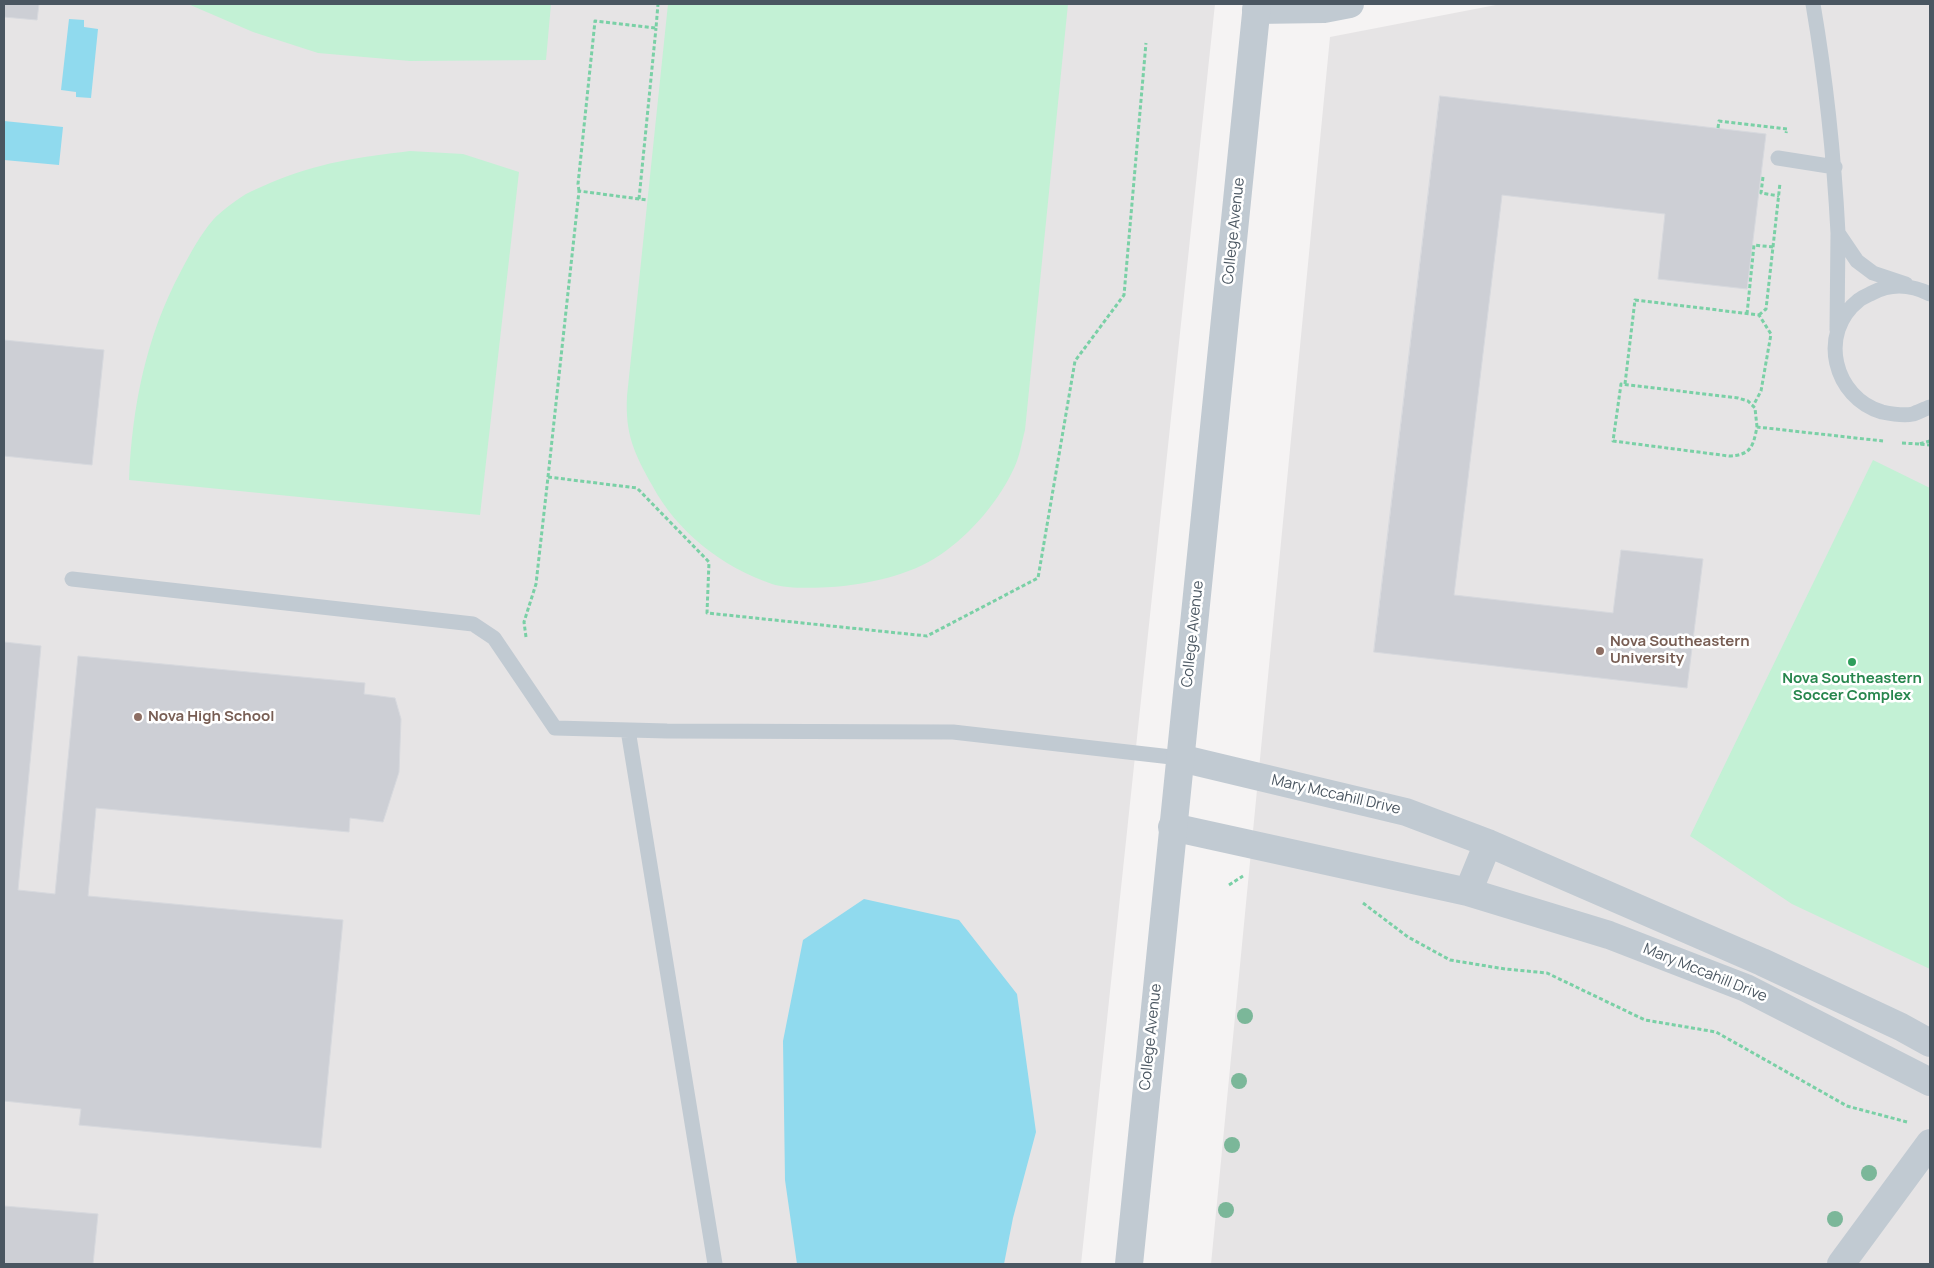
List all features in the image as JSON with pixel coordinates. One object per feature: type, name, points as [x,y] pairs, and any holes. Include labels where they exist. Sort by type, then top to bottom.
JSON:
[{"type":"street","points":[[1257,7],[1324,9],[1350,4]]},
{"type":"street","name":"College Avenue","points":[[1128,1264],[1257,7]]},
{"type":"street","name":"Mary Mccahill Drive","points":[[1180,758],[1406,812],[1488,843],[1762,962],[1901,1027],[1930,1043]]},
{"type":"street","name":"Mary Mccahill Drive","points":[[1172,827],[1468,892],[1610,935],[1746,988],[1930,1082]]},
{"type":"street","points":[[1468,892],[1488,843]]},
{"type":"street","points":[[1841,1264],[1930,1143]]},
{"type":"lane","points":[[1813,4],[1824,64],[1835,167],[1838,233],[1835,358],[1841,378],[1853,395],[1870,408],[1891,414],[1912,414],[1930,407]]},
{"type":"lane","points":[[1778,158],[1835,167]]},
{"type":"lane","points":[[1838,233],[1858,261],[1873,273],[1925,292]]},
{"type":"lane","points":[[1836,339],[1845,317],[1858,301],[1877,290],[1898,286],[1925,292]]},
{"type":"lane","points":[[72,579],[473,624],[494,638],[555,728],[953,732],[1180,758]]},
{"type":"lane","points":[[628,730],[715,1264]]},
{"type":"path","points":[[639,199],[658,4]]},
{"type":"path","points":[[527,642],[524,622],[536,584],[579,191],[578,184],[595,21],[656,28]]},
{"type":"path","points":[[548,477],[637,488],[709,562],[707,613],[927,636],[1038,578],[1075,361],[1124,295],[1146,43]]},
{"type":"path","points":[[1718,128],[1718,121],[1787,130],[1786,139]]},
{"type":"path","points":[[1625,384],[1634,300],[1759,315],[1766,310],[1782,174]]},
{"type":"path","points":[[579,191],[647,200]]},
{"type":"path","points":[[1746,314],[1754,245],[1772,247]]},
{"type":"path","points":[[1753,406],[1761,391],[1771,334],[1759,315]]},
{"type":"path","points":[[1621,384],[1625,384],[1738,398],[1748,401],[1755,408],[1757,417],[1754,442],[1748,451],[1740,455],[1729,456],[1613,441],[1621,384]]},
{"type":"path","points":[[1757,427],[1890,442]]},
{"type":"path","points":[[1919,444],[1930,441]]},
{"type":"path","points":[[1900,442],[1930,446]]},
{"type":"path","points":[[1229,885],[1247,874]]},
{"type":"path","points":[[1356,898],[1408,937],[1450,960],[1504,969],[1547,972],[1645,1020],[1716,1032],[1848,1106],[1909,1122]]},
{"type":"shaded area","points":[[4,4],[1215,4],[1081,1264],[4,1264]]},
{"type":"shaded area","name":"Nova Southeastern University","points":[[1501,4],[1930,4],[1930,1264],[1211,1264],[1330,37]]},
{"type":"green space","points":[[188,4],[551,4],[546,60],[410,61],[318,53],[253,32]]},
{"type":"green space","points":[[668,4],[1068,4],[1025,430],[1020,453],[1009,479],[993,504],[973,527],[952,547],[940,555],[902,574],[846,586],[802,588],[785,587],[754,577],[719,558],[703,546],[674,518],[662,502],[636,453],[629,432],[627,396]]},
{"type":"green space","points":[[410,151],[463,154],[519,172],[480,515],[129,480],[133,426],[150,346],[169,296],[181,271],[213,220],[228,206],[246,194],[304,170],[338,162]]},
{"type":"green space","name":"Nova Southeastern Soccer Complex","points":[[1873,460],[1930,488],[1930,969],[1792,904],[1690,836]]},
{"type":"water","points":[[69,19],[84,20],[84,27],[98,29],[91,98],[76,97],[76,92],[61,90]]},
{"type":"water","points":[[4,121],[63,127],[59,165],[4,160]]},
{"type":"water","points":[[864,899],[959,920],[1017,994],[1036,1132],[1013,1218],[1004,1264],[797,1264],[785,1180],[783,1041],[803,940]]},
{"type":"building","points":[[4,4],[39,4],[37,20],[4,17]]},
{"type":"building","points":[[1440,96],[1766,134],[1747,289],[1658,279],[1665,214],[1502,195],[1454,595],[1613,613],[1621,550],[1703,559],[1687,688],[1374,652]]},
{"type":"building","points":[[4,340],[104,350],[92,465],[4,456]]},
{"type":"building","points":[[4,642],[41,646],[18,890],[55,894],[78,656],[365,683],[364,694],[395,698],[401,719],[399,772],[383,822],[350,818],[349,832],[96,808],[88,896],[343,920],[321,1148],[79,1125],[81,1109],[4,1101]]},
{"type":"building","points":[[4,1206],[98,1214],[93,1264],[4,1264]]},
{"type":"place","name":"Nova Southeastern University","points":[[1600,651]]},
{"type":"place","name":"Nova Southeastern Soccer Complex","points":[[1852,662]]},
{"type":"place","name":"Nova High School","points":[[138,717]]}]
